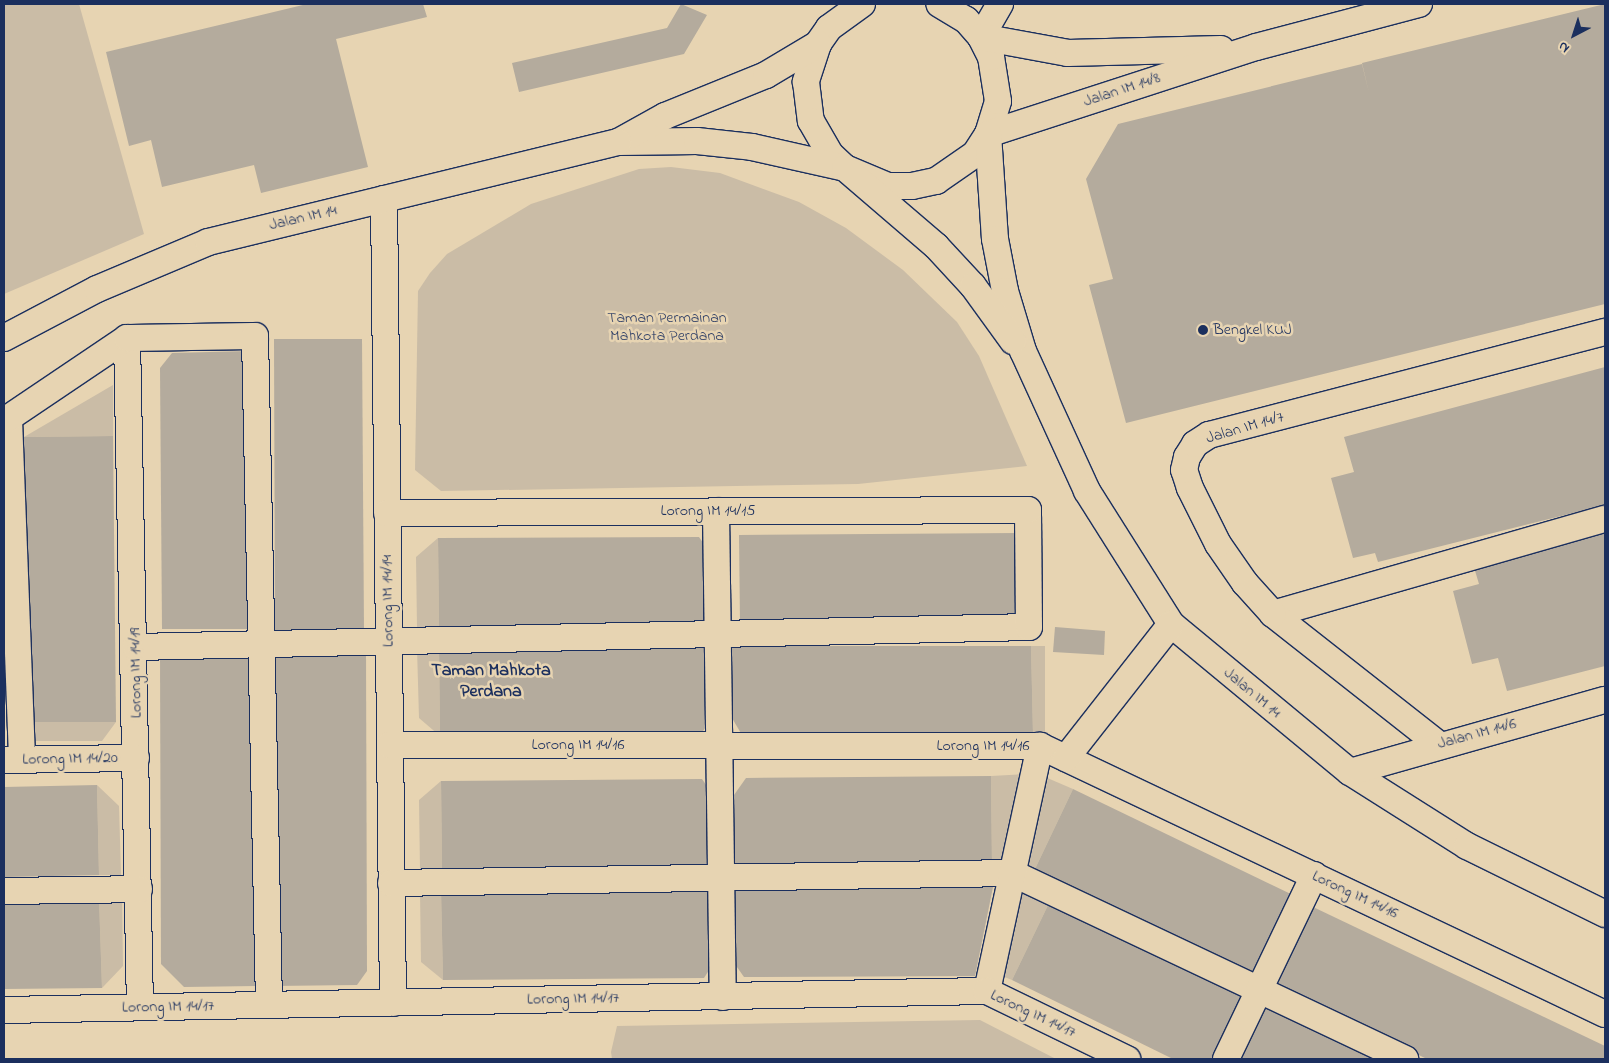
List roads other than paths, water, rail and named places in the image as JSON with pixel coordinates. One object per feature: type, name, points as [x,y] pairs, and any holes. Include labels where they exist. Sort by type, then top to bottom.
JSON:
[{"type":"street","points":[[838,4],[806,82],[810,114],[819,138],[845,168],[936,246],[1023,351]]},
{"type":"street","points":[[618,142],[665,116],[766,75],[824,36],[862,4]]},
{"type":"street","points":[[981,37],[1000,4]]},
{"type":"street","name":"Jalan IM 14/8","points":[[988,134],[1256,47],[1419,4]]},
{"type":"street","points":[[945,5],[981,37],[997,79],[998,101],[988,134],[995,239],[1023,351]]},
{"type":"street","name":"Jalan IM 14/8","points":[[981,37],[1068,53],[1256,47]]},
{"type":"street","points":[[618,142],[697,141],[752,147],[845,168],[888,186],[936,181],[957,170],[988,134]]},
{"type":"street","name":"Jalan IM 14","points":[[4,338],[97,289],[208,242],[618,142]]},
{"type":"street","name":"Lorong IM 14/14","points":[[384,198],[393,1003]]},
{"type":"street","name":"Jalan IM 14/7","points":[[1438,744],[1273,614],[1218,544],[1190,488],[1184,470],[1195,444],[1209,435],[1605,332]]},
{"type":"street","points":[[13,760],[6,420],[128,338],[255,336],[264,644],[269,1005]]},
{"type":"street","name":"Lorong IM 14/19","points":[[128,338],[136,647],[140,1007]]},
{"type":"street","name":"Jalan IM 14","points":[[1023,351],[1087,492],[1171,624],[1350,772],[1467,846],[1605,914]]},
{"type":"street","name":"Lorong IM 14/15","points":[[387,513],[1028,510],[1029,627],[718,633]]},
{"type":"street","points":[[716,511],[723,997]]},
{"type":"street","points":[[1273,614],[1605,519]]},
{"type":"street","points":[[1066,758],[1171,624]]},
{"type":"street","points":[[136,647],[718,633]]},
{"type":"street","name":"Jalan IM 14/6","points":[[1350,772],[1438,744],[1605,700]]},
{"type":"street","name":"Lorong IM 14/16","points":[[390,745],[1040,746],[1605,1014]]},
{"type":"street","points":[[987,990],[1040,746]]},
{"type":"street","name":"Lorong IM 14/20","points":[[13,760],[136,758]]},
{"type":"street","points":[[391,883],[1012,873],[1405,1059]]},
{"type":"street","points":[[1226,1059],[1314,875]]},
{"type":"street","points":[[4,891],[139,889]]},
{"type":"street","name":"Lorong IM 14/17","points":[[4,1010],[723,997],[987,990],[1127,1059]]},
{"type":"place","name":"Bengkel KUJ","points":[[1203,330]]},
{"type":"district","name":"Taman Mahkota Perdana","points":[[491,682]]},
{"type":"park label","name":"Taman Permainan Mahkota Perdana","points":[[667,327]]}]
